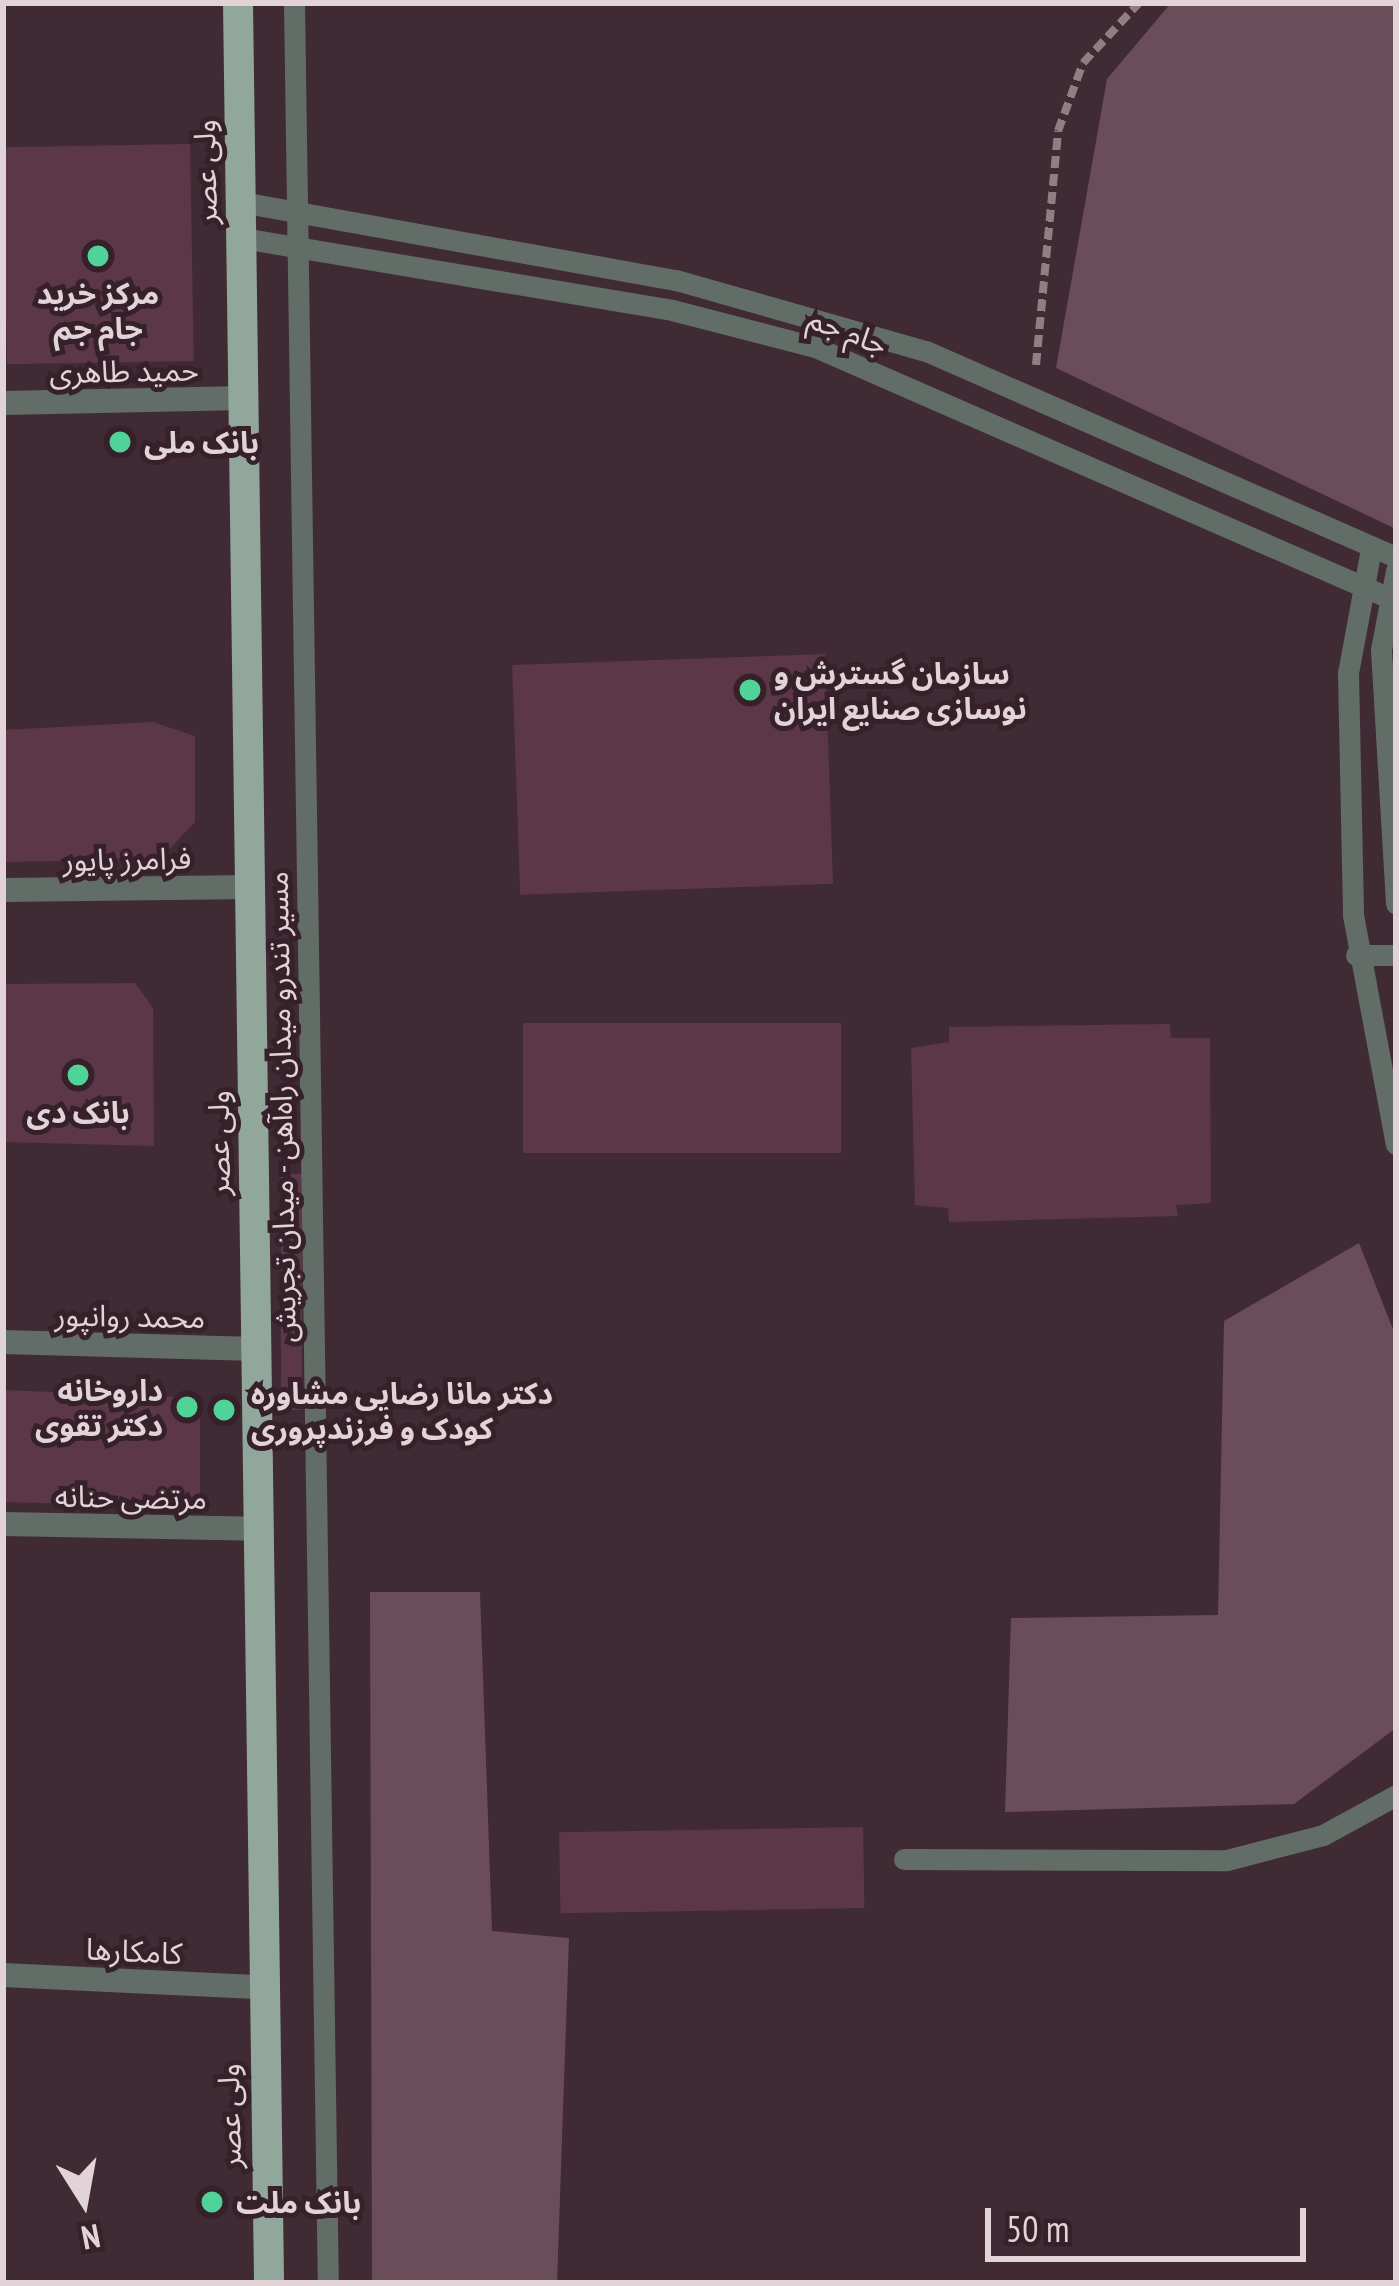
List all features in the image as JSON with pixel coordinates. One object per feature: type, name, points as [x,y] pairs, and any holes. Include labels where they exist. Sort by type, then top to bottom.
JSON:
[{"type":"main road","name":"ولی عصر","points":[[238,3],[268,2283]]},
{"type":"street","name":"حمید طاهری","points":[[3,403],[246,398]]},
{"type":"street","name":"فرامرز پایور","points":[[3,890],[252,887]]},
{"type":"street","name":"محمد روانپور","points":[[3,1342],[256,1349]]},
{"type":"street","name":"مرتضی حنانه","points":[[3,1524],[257,1529]]},
{"type":"street","name":"کامکارها","points":[[3,1976],[262,1987]]},
{"type":"lane","name":"مسیر تندرو میدان راه‌آهن - میدان تجریش","points":[[293,3],[328,2283]]},
{"type":"lane","name":"جام جم","points":[[241,202],[676,280],[926,351],[1396,557]]},
{"type":"lane","name":"جام جم","points":[[242,238],[300,244],[672,310],[814,346],[1391,599]]},
{"type":"lane","points":[[672,310],[676,280]]},
{"type":"lane","points":[[1371,549],[1359,585],[1348,673],[1357,955],[1396,1144]]},
{"type":"lane","points":[[1396,571],[1391,599],[1396,904]]},
{"type":"lane","points":[[1357,955],[1396,955]]},
{"type":"lane","points":[[904,1859],[1227,1859],[1323,1835],[1396,1795]]},
{"type":"path","points":[[1035,402],[1058,131],[1083,63],[1139,3]]},
{"type":"shaded area","points":[[1171,3],[1396,3],[1396,529],[1056,368],[1107,79]]},
{"type":"shaded area","points":[[1359,1243],[1396,1337],[1396,1728],[1294,1804],[1005,1812],[1011,1618],[1218,1615],[1224,1321]]},
{"type":"shaded area","points":[[370,1592],[480,1592],[492,1931],[569,1938],[557,2283],[372,2283]]},
{"type":"building","name":"مرکز خرید جام جم","points":[[190,144],[194,361],[7,364],[3,147]]},
{"type":"building","points":[[825,654],[833,884],[520,895],[512,665]]},
{"type":"building","points":[[153,722],[195,736],[195,822],[160,859],[3,862],[3,730]]},
{"type":"building","name":"بانک دی","points":[[135,983],[153,1008],[154,1146],[3,1142],[3,984]]},
{"type":"building","points":[[523,1023],[841,1023],[841,1153],[523,1153]]},
{"type":"building","points":[[1170,1024],[1171,1038],[1210,1038],[1211,1203],[1176,1205],[1178,1216],[949,1222],[948,1208],[915,1205],[911,1048],[949,1042],[949,1027]]},
{"type":"building","points":[[281,1174],[302,1174],[302,1410],[281,1410]]},
{"type":"building","points":[[3,1390],[180,1397],[200,1417],[200,1497],[186,1507],[3,1502]]},
{"type":"building","points":[[863,1827],[864,1908],[560,1913],[559,1832]]},
{"type":"place","name":"مرکز خرید جام جم","points":[[98,256]]},
{"type":"place","name":"بانک ملی","points":[[120,442]]},
{"type":"place","name":"سازمان گسترش و نوسازی صنایع ایران","points":[[750,690]]},
{"type":"place","name":"بانک دی","points":[[78,1075]]},
{"type":"place","name":"داروخانه دکتر تقوی","points":[[187,1407]]},
{"type":"place","name":"دکتر مانا رضایی مشاوره کودک و فرزندپروری","points":[[224,1410]]},
{"type":"place","name":"بانک ملت","points":[[212,2202]]}]
